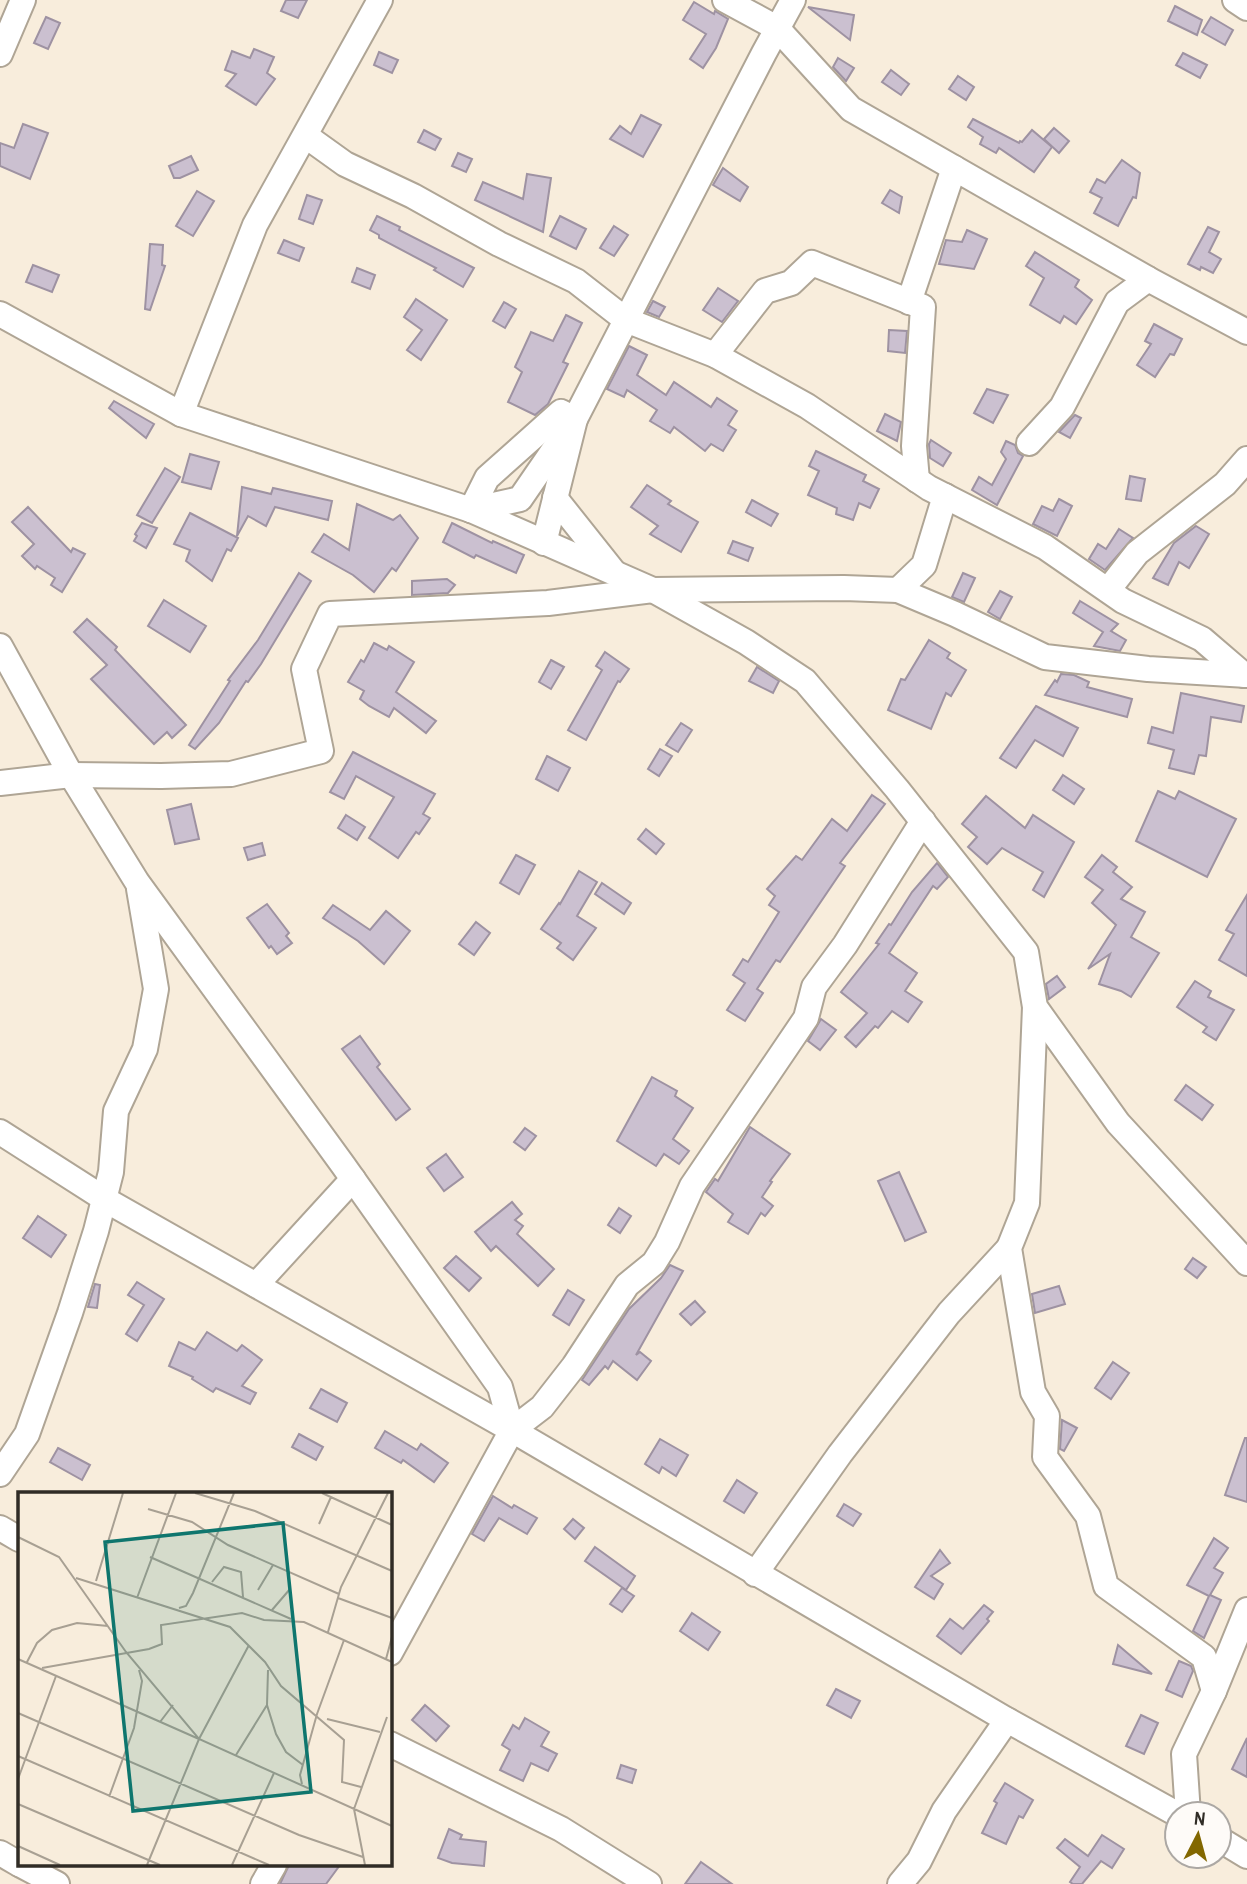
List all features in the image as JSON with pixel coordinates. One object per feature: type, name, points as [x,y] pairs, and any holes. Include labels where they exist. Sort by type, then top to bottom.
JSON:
[{"type":"street","points":[[0,54],[23,0]]},
{"type":"street","points":[[181,414],[256,225],[380,0]]},
{"type":"street","points":[[725,0],[777,29],[851,109],[1148,279],[1247,332]]},
{"type":"street","points":[[471,510],[520,499],[575,419],[793,0]]},
{"type":"street","points":[[1235,0],[1247,8]]},
{"type":"street","points":[[306,136],[345,164],[413,196],[499,244],[576,281],[626,320],[715,355],[807,407],[917,481],[1045,547],[1123,601],[1202,639],[1245,675]]},
{"type":"street","points":[[909,302],[954,168]]},
{"type":"street","points":[[715,355],[765,291],[791,283],[812,263],[923,307],[914,446],[917,481]]},
{"type":"street","points":[[1029,443],[1062,407],[1116,302],[1148,279]]},
{"type":"street","points":[[0,314],[181,414],[471,510],[653,590],[746,642],[805,681],[923,821],[1026,951],[1035,1007],[1027,1203],[1009,1248],[949,1313],[840,1454],[755,1574]]},
{"type":"street","points":[[471,510],[487,478],[561,412],[575,419]]},
{"type":"street","points":[[544,543],[575,419]]},
{"type":"street","points":[[1108,590],[1137,553],[1225,484],[1247,459]]},
{"type":"street","points":[[898,590],[924,565],[945,496]]},
{"type":"street","points":[[555,498],[615,573]]},
{"type":"street","points":[[924,565],[934,605]]},
{"type":"street","points":[[0,783],[71,775],[231,774],[321,751],[304,669],[330,614],[548,603],[653,590],[898,590],[1045,657],[1148,669],[1245,675]]},
{"type":"street","points":[[0,646],[71,775],[138,882],[500,1387],[512,1430]]},
{"type":"street","points":[[392,1649],[512,1430],[542,1407],[574,1366],[627,1284],[654,1263],[667,1242],[692,1186],[806,1018],[814,987],[845,945],[923,821]]},
{"type":"street","points":[[0,1474],[27,1434],[70,1313],[111,1172],[116,1111],[145,1049],[156,989],[138,882]]},
{"type":"street","points":[[1035,1007],[1118,1124],[1247,1263]]},
{"type":"street","points":[[0,1132],[104,1199],[512,1430],[1007,1720],[1163,1806]]},
{"type":"street","points":[[256,1285],[353,1179]]},
{"type":"street","points":[[1009,1248],[1033,1392],[1048,1416],[1045,1457],[1088,1517],[1107,1586],[1204,1657],[1213,1692]]},
{"type":"street","points":[[0,1528],[18,1538]]},
{"type":"street","points":[[1187,1800],[1184,1754],[1247,1610]]},
{"type":"street","points":[[900,1884],[919,1861],[944,1811],[1007,1720]]},
{"type":"street","points":[[392,1745],[561,1829],[649,1884]]},
{"type":"street","points":[[0,1853],[18,1863]]},
{"type":"street","points":[[26,1867],[57,1884]]},
{"type":"street","points":[[263,1884],[273,1867]]},
{"type":"building","points":[[286,0],[307,0],[298,18],[281,11]]},
{"type":"building","points":[[694,2],[728,19],[716,48],[703,68],[690,59],[706,34],[683,20]]},
{"type":"building","points":[[1175,6],[1202,20],[1197,35],[1168,21]]},
{"type":"building","points":[[808,7],[854,15],[850,40]]},
{"type":"building","points":[[46,17],[60,23],[48,49],[34,43]]},
{"type":"building","points":[[1211,17],[1233,30],[1225,45],[1202,32]]},
{"type":"building","points":[[254,49],[274,57],[267,73],[275,79],[256,105],[226,86],[236,74],[225,70],[232,51],[250,58]]},
{"type":"building","points":[[379,52],[398,60],[392,73],[374,65]]},
{"type":"building","points":[[1183,53],[1207,65],[1200,78],[1176,65]]},
{"type":"building","points":[[838,58],[854,68],[846,81],[833,67]]},
{"type":"building","points":[[891,70],[909,84],[901,95],[882,82]]},
{"type":"building","points":[[958,76],[974,87],[966,100],[949,89]]},
{"type":"building","points":[[641,115],[661,125],[643,157],[610,139],[620,126],[631,134]]},
{"type":"building","points":[[973,119],[1019,143],[1032,130],[1052,147],[1034,172],[999,148],[996,153],[980,144],[983,137],[968,127]]},
{"type":"building","points":[[23,124],[48,133],[30,179],[0,166],[0,143],[14,148]]},
{"type":"building","points":[[1054,128],[1069,141],[1059,153],[1044,139]]},
{"type":"building","points":[[424,130],[441,139],[435,150],[418,142]]},
{"type":"building","points":[[458,153],[472,159],[466,172],[452,166]]},
{"type":"building","points":[[191,156],[198,170],[174,178],[169,166]]},
{"type":"building","points":[[1122,160],[1140,173],[1136,198],[1133,197],[1118,226],[1094,213],[1102,198],[1090,192],[1097,179],[1105,183]]},
{"type":"building","points":[[723,168],[748,187],[740,201],[713,185]]},
{"type":"building","points":[[527,174],[551,178],[543,232],[475,200],[483,182],[523,199]]},
{"type":"building","points":[[890,190],[902,197],[899,213],[882,203]]},
{"type":"building","points":[[197,191],[214,201],[193,236],[176,226]]},
{"type":"building","points":[[307,195],[322,200],[313,224],[299,219]]},
{"type":"building","points":[[377,216],[474,268],[463,287],[434,270],[436,268],[379,238],[379,235],[370,230]]},
{"type":"building","points":[[560,216],[586,229],[576,249],[550,236]]},
{"type":"building","points":[[614,226],[628,235],[614,256],[600,248]]},
{"type":"building","points":[[1208,227],[1219,232],[1209,252],[1221,259],[1213,273],[1188,264]]},
{"type":"building","points":[[967,230],[987,239],[974,269],[939,264],[946,240],[962,242]]},
{"type":"building","points":[[284,240],[304,248],[299,261],[278,253]]},
{"type":"building","points":[[150,244],[163,245],[162,265],[165,266],[150,310],[145,309]]},
{"type":"building","points":[[1035,252],[1079,280],[1075,287],[1092,300],[1076,324],[1064,316],[1060,323],[1030,305],[1044,278],[1026,266]]},
{"type":"building","points":[[33,265],[59,275],[52,292],[26,282]]},
{"type":"building","points":[[357,268],[375,275],[370,289],[352,282]]},
{"type":"building","points":[[718,288],[738,301],[722,322],[703,310]]},
{"type":"building","points":[[416,299],[447,320],[421,360],[407,350],[422,330],[404,317]]},
{"type":"building","points":[[653,301],[665,307],[659,317],[647,312]]},
{"type":"building","points":[[504,302],[516,309],[505,328],[493,321]]},
{"type":"building","points":[[566,315],[582,323],[563,362],[568,364],[548,404],[535,415],[508,402],[522,372],[515,367],[531,332],[553,341]]},
{"type":"building","points":[[1154,324],[1182,339],[1174,355],[1170,354],[1155,377],[1137,365],[1151,344],[1145,341]]},
{"type":"building","points":[[889,330],[907,331],[905,353],[888,351]]},
{"type":"building","points":[[629,346],[647,355],[637,375],[666,395],[674,382],[711,407],[717,398],[737,411],[728,425],[736,430],[723,451],[711,444],[705,451],[674,427],[670,433],[650,421],[657,410],[627,390],[624,397],[607,389]]},
{"type":"building","points":[[987,389],[1008,395],[993,423],[974,413]]},
{"type":"building","points":[[114,401],[154,424],[146,438],[109,408]]},
{"type":"building","points":[[885,414],[901,422],[897,441],[877,431]]},
{"type":"building","points":[[1075,415],[1081,418],[1070,438],[1059,432]]},
{"type":"building","points":[[931,440],[951,453],[943,466],[930,458]]},
{"type":"building","points":[[1006,441],[1015,445],[1018,453],[1023,456],[997,505],[972,490],[979,477],[992,485],[1006,459],[1001,452]]},
{"type":"building","points":[[816,451],[866,475],[863,481],[879,489],[870,508],[859,503],[853,520],[836,514],[837,508],[808,495],[819,471],[809,466]]},
{"type":"building","points":[[190,454],[219,462],[211,489],[182,482]]},
{"type":"building","points":[[165,468],[180,477],[152,523],[137,515]]},
{"type":"building","points":[[1130,476],[1145,479],[1141,501],[1126,499]]},
{"type":"building","points":[[647,485],[671,501],[668,504],[698,522],[681,552],[650,534],[658,526],[631,507]]},
{"type":"building","points":[[242,487],[271,494],[273,488],[332,501],[328,520],[275,507],[266,526],[248,516],[237,536]]},
{"type":"building","points":[[1059,499],[1072,506],[1057,536],[1033,524],[1042,506],[1053,511]]},
{"type":"building","points":[[752,500],[778,514],[771,526],[746,512]]},
{"type":"building","points":[[357,504],[393,520],[400,515],[418,538],[396,571],[392,568],[374,592],[353,575],[312,552],[324,534],[349,550]]},
{"type":"building","points":[[28,507],[71,552],[73,548],[85,554],[62,592],[51,585],[55,578],[37,566],[35,569],[22,556],[34,544],[12,522]]},
{"type":"building","points":[[190,513],[238,538],[231,551],[227,549],[212,581],[186,561],[190,550],[174,544]]},
{"type":"building","points":[[142,523],[157,528],[146,548],[134,541]]},
{"type":"building","points":[[452,523],[524,555],[516,573],[476,555],[474,558],[443,542]]},
{"type":"building","points":[[1196,526],[1209,534],[1189,568],[1179,562],[1168,585],[1153,578],[1174,543]]},
{"type":"building","points":[[1119,529],[1133,538],[1105,570],[1089,559],[1098,544],[1106,549]]},
{"type":"building","points":[[733,541],[753,548],[748,561],[728,553]]},
{"type":"building","points":[[299,573],[311,581],[261,664],[248,682],[246,681],[219,723],[195,749],[189,745],[230,681],[228,680],[258,640]]},
{"type":"building","points":[[963,573],[975,578],[964,602],[952,597]]},
{"type":"building","points":[[447,579],[455,585],[448,593],[412,595],[412,581]]},
{"type":"building","points":[[1000,591],[1012,597],[1000,619],[988,612]]},
{"type":"building","points":[[164,600],[206,626],[190,652],[148,626]]},
{"type":"building","points":[[1080,601],[1118,624],[1111,631],[1126,640],[1120,651],[1094,646],[1103,632],[1073,613]]},
{"type":"building","points":[[87,619],[117,647],[115,650],[186,725],[172,738],[167,732],[154,744],[91,679],[107,665],[74,632]]},
{"type":"building","points":[[929,640],[950,653],[947,658],[966,670],[951,696],[946,693],[931,729],[888,710],[901,679],[905,680]]},
{"type":"building","points":[[374,643],[387,650],[389,646],[414,662],[396,692],[436,721],[426,733],[394,708],[389,717],[369,706],[360,699],[364,691],[348,682],[361,660],[364,662]]},
{"type":"building","points":[[605,652],[629,669],[620,682],[618,681],[586,740],[568,730],[602,670],[596,666]]},
{"type":"building","points":[[551,660],[564,667],[551,689],[539,682]]},
{"type":"building","points":[[757,667],[779,681],[773,693],[749,681]]},
{"type":"building","points":[[1061,674],[1074,675],[1089,682],[1087,687],[1132,699],[1127,717],[1045,695]]},
{"type":"building","points":[[1181,693],[1244,706],[1241,722],[1211,717],[1206,756],[1199,755],[1194,774],[1169,768],[1174,750],[1148,743],[1152,727],[1173,733]]},
{"type":"building","points":[[1036,706],[1078,728],[1063,756],[1035,740],[1016,768],[1000,758]]},
{"type":"building","points":[[681,723],[692,730],[678,752],[666,745]]},
{"type":"building","points":[[660,749],[672,756],[659,776],[648,769]]},
{"type":"building","points":[[353,752],[435,794],[423,814],[430,818],[419,834],[416,832],[398,858],[369,838],[394,797],[356,776],[344,799],[330,792]]},
{"type":"building","points":[[547,756],[570,768],[558,791],[536,779]]},
{"type":"building","points":[[1063,775],[1084,789],[1074,804],[1053,790]]},
{"type":"building","points":[[1158,791],[1175,799],[1179,791],[1236,819],[1207,877],[1136,841]]},
{"type":"building","points":[[872,795],[885,804],[840,863],[845,866],[780,962],[776,960],[757,989],[763,993],[745,1021],[727,1010],[745,983],[733,975],[743,959],[748,962],[779,912],[769,905],[775,896],[767,889],[796,856],[802,860],[832,819],[847,831]]},
{"type":"building","points":[[986,796],[1025,828],[1033,815],[1074,842],[1044,897],[1033,890],[1043,872],[1002,848],[987,864],[968,847],[977,837],[962,824]]},
{"type":"building","points":[[191,804],[199,839],[175,844],[167,810]]},
{"type":"building","points":[[346,815],[365,827],[357,840],[338,828]]},
{"type":"building","points":[[646,829],[664,844],[656,854],[638,839]]},
{"type":"building","points":[[262,843],[265,855],[248,860],[244,848]]},
{"type":"building","points":[[516,855],[535,865],[519,894],[500,883]]},
{"type":"building","points":[[1102,855],[1117,867],[1113,872],[1132,887],[1121,899],[1145,912],[1131,937],[1159,953],[1131,997],[1099,984],[1110,954],[1088,969],[1116,925],[1092,903],[1103,890],[1085,877]]},
{"type":"building","points":[[937,863],[948,877],[937,889],[933,886],[889,953],[917,973],[905,991],[922,1002],[908,1022],[892,1011],[878,1028],[875,1026],[856,1047],[845,1037],[867,1013],[841,992],[879,944],[876,943],[912,892]]},
{"type":"building","points":[[579,871],[597,882],[577,916],[596,928],[573,960],[557,948],[561,943],[541,929],[560,904]]},
{"type":"building","points":[[602,883],[631,903],[624,914],[595,894]]},
{"type":"building","points":[[1247,895],[1247,976],[1219,960],[1234,934],[1226,930]]},
{"type":"building","points":[[267,904],[289,933],[286,936],[292,943],[277,954],[271,946],[269,948],[247,918]]},
{"type":"building","points":[[333,905],[370,930],[386,911],[410,931],[384,964],[358,941],[323,918]]},
{"type":"building","points":[[476,922],[490,933],[474,955],[459,944]]},
{"type":"building","points":[[1057,976],[1065,987],[1049,999],[1046,984]]},
{"type":"building","points":[[1195,981],[1211,991],[1208,997],[1234,1010],[1216,1040],[1203,1032],[1207,1027],[1177,1007]]},
{"type":"building","points":[[821,1019],[836,1030],[820,1050],[808,1041]]},
{"type":"building","points":[[360,1036],[380,1064],[377,1067],[410,1109],[396,1120],[342,1049]]},
{"type":"building","points":[[652,1077],[677,1091],[675,1096],[693,1108],[673,1139],[689,1151],[679,1164],[664,1154],[656,1166],[617,1141]]},
{"type":"building","points":[[1186,1085],[1213,1105],[1202,1120],[1175,1100]]},
{"type":"building","points":[[750,1127],[790,1154],[762,1197],[773,1206],[765,1216],[761,1213],[748,1234],[728,1222],[733,1214],[706,1192],[715,1179],[718,1181]]},
{"type":"building","points":[[525,1128],[536,1136],[525,1150],[514,1142]]},
{"type":"building","points":[[446,1154],[463,1177],[444,1191],[427,1168]]},
{"type":"building","points":[[899,1172],[926,1232],[905,1241],[878,1181]]},
{"type":"building","points":[[512,1202],[522,1214],[515,1220],[523,1226],[517,1234],[554,1269],[538,1286],[496,1246],[491,1251],[475,1232]]},
{"type":"building","points":[[619,1208],[631,1216],[620,1233],[608,1225]]},
{"type":"building","points":[[38,1216],[66,1235],[51,1257],[23,1238]]},
{"type":"building","points":[[456,1256],[481,1278],[469,1291],[444,1268]]},
{"type":"building","points":[[1193,1258],[1206,1267],[1197,1278],[1185,1269]]},
{"type":"building","points":[[670,1265],[683,1271],[636,1355],[640,1352],[651,1361],[637,1380],[613,1361],[608,1369],[605,1366],[589,1385],[582,1380],[629,1309],[661,1278]]},
{"type":"building","points":[[137,1282],[164,1299],[137,1341],[126,1334],[144,1305],[128,1295]]},
{"type":"building","points":[[95,1284],[100,1285],[97,1308],[88,1307]]},
{"type":"building","points":[[1059,1286],[1065,1304],[1035,1313],[1032,1294]]},
{"type":"building","points":[[568,1290],[584,1300],[569,1325],[553,1315]]},
{"type":"building","points":[[695,1301],[705,1312],[691,1325],[680,1314]]},
{"type":"building","points":[[207,1332],[237,1351],[242,1345],[262,1360],[242,1386],[256,1393],[250,1404],[216,1388],[213,1392],[192,1379],[193,1377],[169,1366],[179,1342],[195,1350]]},
{"type":"building","points":[[1113,1362],[1129,1373],[1111,1399],[1095,1388]]},
{"type":"building","points":[[321,1389],[347,1403],[337,1422],[310,1408]]},
{"type":"building","points":[[1062,1420],[1077,1428],[1064,1451],[1060,1449]]},
{"type":"building","points":[[385,1431],[417,1450],[421,1444],[448,1463],[434,1482],[403,1460],[401,1463],[375,1448]]},
{"type":"building","points":[[299,1434],[323,1447],[316,1460],[292,1447]]},
{"type":"building","points":[[1247,1438],[1247,1502],[1225,1495]]},
{"type":"building","points":[[660,1439],[688,1455],[676,1476],[662,1467],[659,1473],[645,1464]]},
{"type":"building","points":[[58,1448],[90,1465],[82,1480],[50,1462]]},
{"type":"building","points":[[737,1480],[757,1493],[744,1513],[724,1501]]},
{"type":"building","points":[[493,1496],[512,1508],[514,1505],[537,1518],[527,1534],[499,1518],[484,1541],[472,1534]]},
{"type":"building","points":[[844,1504],[861,1514],[853,1526],[837,1516]]},
{"type":"building","points":[[573,1519],[584,1528],[575,1539],[564,1529]]},
{"type":"building","points":[[1214,1538],[1228,1548],[1214,1568],[1223,1573],[1210,1595],[1221,1600],[1204,1638],[1193,1631],[1209,1596],[1187,1585]]},
{"type":"building","points":[[595,1547],[635,1576],[626,1590],[585,1561]]},
{"type":"building","points":[[940,1550],[950,1563],[931,1576],[943,1584],[934,1599],[915,1587]]},
{"type":"building","points":[[622,1588],[634,1596],[622,1612],[610,1604]]},
{"type":"building","points":[[984,1605],[993,1612],[987,1619],[989,1621],[961,1654],[937,1636],[950,1619],[963,1629]]},
{"type":"building","points":[[692,1613],[720,1632],[708,1650],[680,1631]]},
{"type":"building","points":[[1118,1645],[1152,1674],[1113,1664]]},
{"type":"building","points":[[1179,1661],[1191,1666],[1193,1671],[1182,1697],[1166,1690]]},
{"type":"building","points":[[836,1689],[860,1701],[851,1718],[827,1705]]},
{"type":"building","points":[[425,1705],[449,1726],[436,1741],[412,1720]]},
{"type":"building","points":[[1141,1715],[1158,1723],[1144,1754],[1126,1746]]},
{"type":"building","points":[[525,1718],[549,1732],[541,1746],[557,1754],[548,1771],[531,1763],[523,1781],[500,1770],[510,1750],[502,1745],[513,1725],[519,1729]]},
{"type":"building","points":[[1247,1738],[1247,1777],[1232,1769]]},
{"type":"building","points":[[621,1765],[636,1770],[632,1783],[617,1778]]},
{"type":"building","points":[[1005,1783],[1033,1800],[1023,1818],[1019,1816],[1006,1844],[982,1833],[997,1803],[994,1801]]},
{"type":"building","points":[[449,1829],[462,1835],[460,1839],[486,1842],[484,1866],[452,1863],[438,1858]]},
{"type":"building","points":[[1102,1835],[1124,1849],[1112,1868],[1101,1861],[1082,1884],[1073,1884],[1070,1882],[1080,1867],[1057,1848],[1065,1839],[1088,1856]]},
{"type":"building","points":[[701,1862],[732,1884],[685,1884]]},
{"type":"building","points":[[288,1867],[339,1867],[326,1884],[280,1884]]}]
